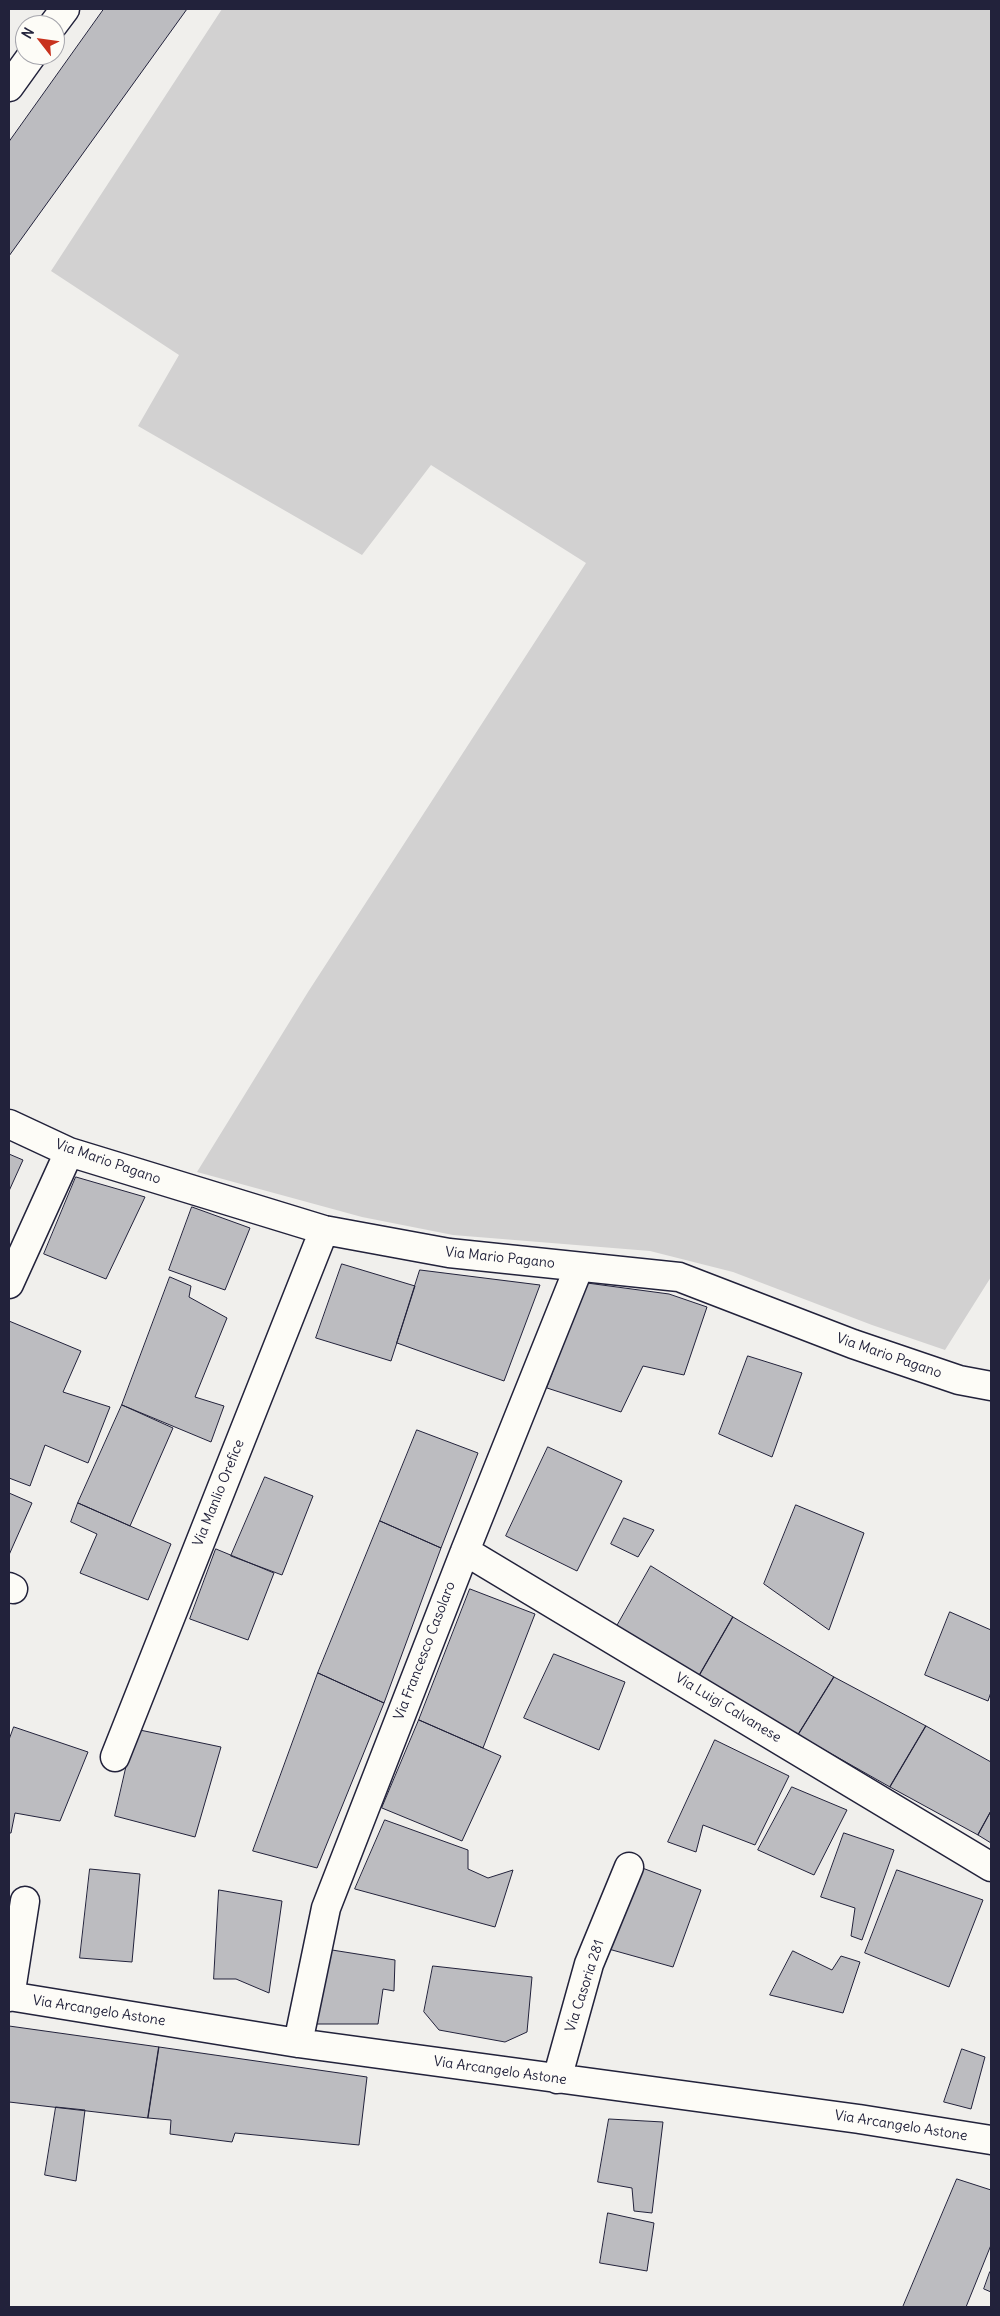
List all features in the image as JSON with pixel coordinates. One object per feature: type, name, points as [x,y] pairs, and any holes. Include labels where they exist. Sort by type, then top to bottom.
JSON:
[{"type":"street","points":[[9,87],[25,65]]},
{"type":"street","name":"Via Mario Pagano","points":[[9,1124],[69,1152],[324,1230],[449,1254],[679,1277],[853,1344],[959,1380],[991,1386]]},
{"type":"street","points":[[9,1284],[69,1152]]},
{"type":"street","name":"Via Manlio Orefice","points":[[114,1757],[324,1230]]},
{"type":"street","name":"Via Francesco Casolaro","points":[[298,2043],[326,1908],[464,1551],[579,1267]]},
{"type":"street","name":"Via Luigi Calvanese","points":[[464,1551],[991,1867]]},
{"type":"street","name":"Via Casoria 281","points":[[557,2079],[589,1964],[629,1867]]},
{"type":"street","points":[[10,1996],[25,1901]]},
{"type":"street","name":"Via Arcangelo Astone","points":[[10,1996],[298,2043],[859,2119],[991,2140]]},
{"type":"shaded area","points":[[222,9],[991,9],[991,1277],[945,1350],[872,1325],[733,1272],[650,1251],[453,1235],[362,1217],[197,1172],[308,992],[586,563],[431,465],[362,555],[138,426],[179,355],[51,271]]},
{"type":"building","points":[[104,9],[187,9],[9,256],[9,142]]},
{"type":"building","points":[[9,1154],[23,1160],[9,1191]]},
{"type":"building","points":[[76,1177],[145,1197],[106,1279],[44,1254]]},
{"type":"building","points":[[192,1207],[250,1228],[225,1290],[169,1270]]},
{"type":"building","points":[[342,1264],[415,1286],[391,1361],[316,1338]]},
{"type":"building","points":[[420,1270],[540,1285],[504,1381],[397,1343]]},
{"type":"building","points":[[170,1277],[191,1286],[189,1297],[227,1318],[195,1397],[224,1406],[211,1442],[122,1405]]},
{"type":"building","points":[[587,1283],[669,1294],[707,1307],[684,1375],[643,1366],[621,1412],[547,1388]]},
{"type":"building","points":[[9,1321],[81,1351],[63,1392],[110,1407],[88,1463],[45,1445],[30,1486],[9,1478]]},
{"type":"building","points":[[748,1356],[802,1373],[772,1457],[719,1434]]},
{"type":"building","points":[[122,1405],[173,1428],[130,1526],[78,1503]]},
{"type":"building","points":[[417,1430],[478,1453],[441,1548],[380,1521]]},
{"type":"building","points":[[548,1447],[622,1481],[577,1571],[506,1536]]},
{"type":"building","points":[[265,1477],[313,1496],[282,1575],[231,1556]]},
{"type":"building","points":[[9,1493],[32,1503],[9,1555]]},
{"type":"building","points":[[78,1503],[171,1544],[148,1600],[80,1573],[97,1534],[71,1522]]},
{"type":"building","points":[[796,1505],[864,1533],[829,1630],[764,1584]]},
{"type":"building","points":[[624,1518],[654,1530],[638,1557],[611,1544]]},
{"type":"building","points":[[380,1521],[441,1548],[384,1703],[318,1673]]},
{"type":"building","points":[[216,1549],[274,1573],[248,1640],[190,1619]]},
{"type":"building","points":[[651,1566],[733,1617],[699,1676],[617,1626]]},
{"type":"building","points":[[470,1589],[535,1614],[483,1748],[419,1720]]},
{"type":"building","points":[[950,1612],[991,1630],[991,1692],[988,1701],[925,1675]]},
{"type":"building","points":[[733,1617],[834,1677],[798,1735],[699,1676]]},
{"type":"building","points":[[554,1654],[625,1682],[599,1750],[524,1718]]},
{"type":"building","points":[[318,1673],[384,1703],[317,1868],[253,1851]]},
{"type":"building","points":[[834,1677],[926,1726],[890,1787],[798,1735]]},
{"type":"building","points":[[419,1720],[501,1756],[462,1841],[382,1808]]},
{"type":"building","points":[[926,1726],[991,1762],[991,1811],[978,1835],[890,1787]]},
{"type":"building","points":[[14,1727],[88,1752],[60,1821],[15,1813],[11,1833],[9,1833],[9,1740]]},
{"type":"building","points":[[135,1729],[221,1747],[195,1837],[115,1816]]},
{"type":"building","points":[[715,1740],[789,1776],[755,1845],[703,1825],[696,1852],[668,1842]]},
{"type":"building","points":[[792,1787],[847,1810],[814,1875],[758,1850]]},
{"type":"building","points":[[991,1811],[991,1843],[978,1835]]},
{"type":"building","points":[[385,1820],[468,1850],[468,1869],[488,1878],[513,1870],[495,1927],[355,1889]]},
{"type":"building","points":[[844,1833],[894,1850],[862,1940],[851,1936],[855,1908],[821,1897]]},
{"type":"building","points":[[637,1866],[701,1890],[673,1967],[605,1948]]},
{"type":"building","points":[[90,1869],[140,1874],[132,1962],[80,1958]]},
{"type":"building","points":[[897,1870],[983,1900],[949,1987],[865,1953]]},
{"type":"building","points":[[219,1890],[282,1901],[269,1993],[236,1979],[214,1979]]},
{"type":"building","points":[[332,1950],[395,1960],[394,1991],[383,1989],[378,2024],[315,2024]]},
{"type":"building","points":[[793,1951],[832,1970],[841,1956],[860,1962],[843,2013],[770,1995]]},
{"type":"building","points":[[433,1966],[532,1977],[527,2032],[505,2042],[439,2030],[424,2012]]},
{"type":"building","points":[[9,2026],[159,2047],[148,2118],[9,2102]]},
{"type":"building","points":[[159,2047],[367,2077],[359,2145],[235,2133],[232,2142],[170,2134],[171,2120],[148,2118]]},
{"type":"building","points":[[962,2049],[985,2057],[971,2109],[944,2102]]},
{"type":"building","points":[[56,2107],[85,2110],[76,2181],[45,2175]]},
{"type":"building","points":[[609,2119],[663,2122],[652,2213],[634,2211],[632,2188],[598,2182]]},
{"type":"building","points":[[957,2179],[991,2190],[991,2245],[966,2307],[903,2307]]},
{"type":"building","points":[[608,2213],[654,2223],[647,2271],[600,2263]]},
{"type":"building","points":[[991,2273],[991,2292],[984,2289]]}]
